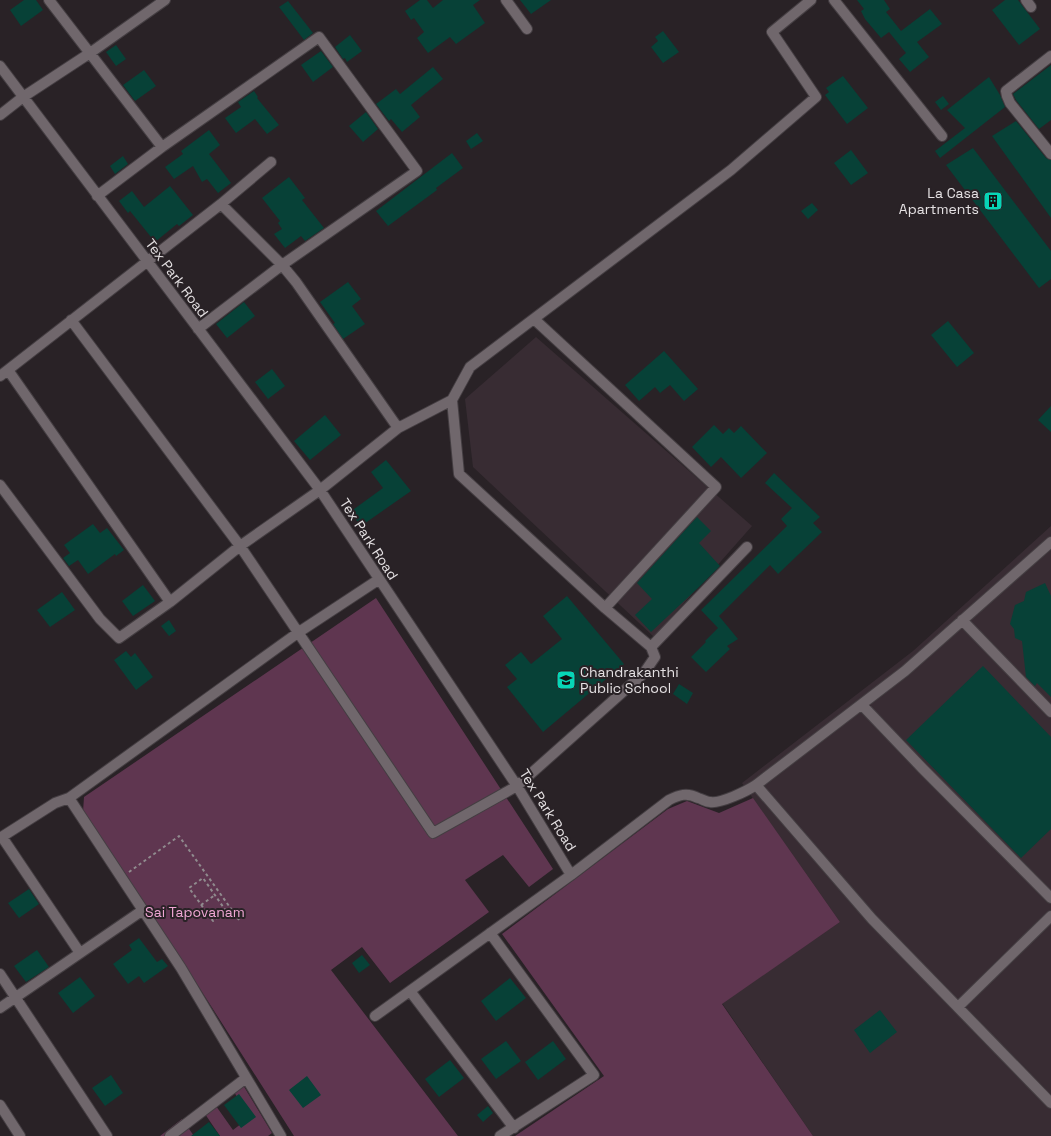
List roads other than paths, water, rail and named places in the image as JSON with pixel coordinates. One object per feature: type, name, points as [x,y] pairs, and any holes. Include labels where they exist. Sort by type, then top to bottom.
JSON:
[{"type":"street","points":[[49,0],[162,147]]},
{"type":"street","points":[[0,115],[23,97],[90,53],[165,0]]},
{"type":"street","points":[[506,0],[527,29]]},
{"type":"street","points":[[0,485],[100,619],[118,638],[170,602],[240,546],[320,490],[398,428],[452,400],[470,367],[731,170],[816,97],[772,32],[811,0]]},
{"type":"street","points":[[834,0],[942,136]]},
{"type":"street","points":[[97,196],[162,147],[318,37],[417,171],[282,265],[198,329]]},
{"type":"street","points":[[1051,56],[1006,91],[1010,104],[1051,154]]},
{"type":"street","name":"Tex Park Road","points":[[0,66],[320,490],[378,580],[517,786],[571,875],[669,800],[683,794],[690,794],[710,803],[716,803],[752,788],[905,671],[1051,542]]},
{"type":"street","points":[[170,602],[4,373],[221,204],[271,162]]},
{"type":"street","points":[[221,204],[282,265],[296,282],[398,428]]},
{"type":"street","points":[[534,319],[716,487],[605,608]]},
{"type":"street","points":[[71,320],[240,546],[433,833],[517,786],[644,673],[655,657],[651,647],[605,608],[459,474],[452,400]]},
{"type":"street","points":[[651,647],[748,547]]},
{"type":"street","points":[[80,953],[1,837],[55,803],[69,798],[299,632],[378,580]]},
{"type":"street","points":[[962,620],[1051,712]]},
{"type":"street","points":[[862,705],[923,770],[1051,898]]},
{"type":"street","points":[[752,788],[872,919],[1051,1103]]},
{"type":"street","points":[[69,798],[181,968],[281,1136]]},
{"type":"street","points":[[375,1016],[571,875]]},
{"type":"street","points":[[0,1008],[143,910]]},
{"type":"street","points":[[958,1007],[1051,916]]},
{"type":"street","points":[[490,933],[594,1075],[500,1136]]},
{"type":"street","points":[[0,974],[107,1136]]},
{"type":"street","points":[[410,991],[514,1128]]},
{"type":"street","points":[[170,1136],[246,1078]]},
{"type":"street","points":[[0,1105],[20,1136]]},
{"type":"place","name":"La Casa Apartments","points":[[993,201]]},
{"type":"place","name":"Chandrakanthi Public School","points":[[566,680]]},
{"type":"park label","name":"Sai Tapovanam","points":[[195,912]]}]
